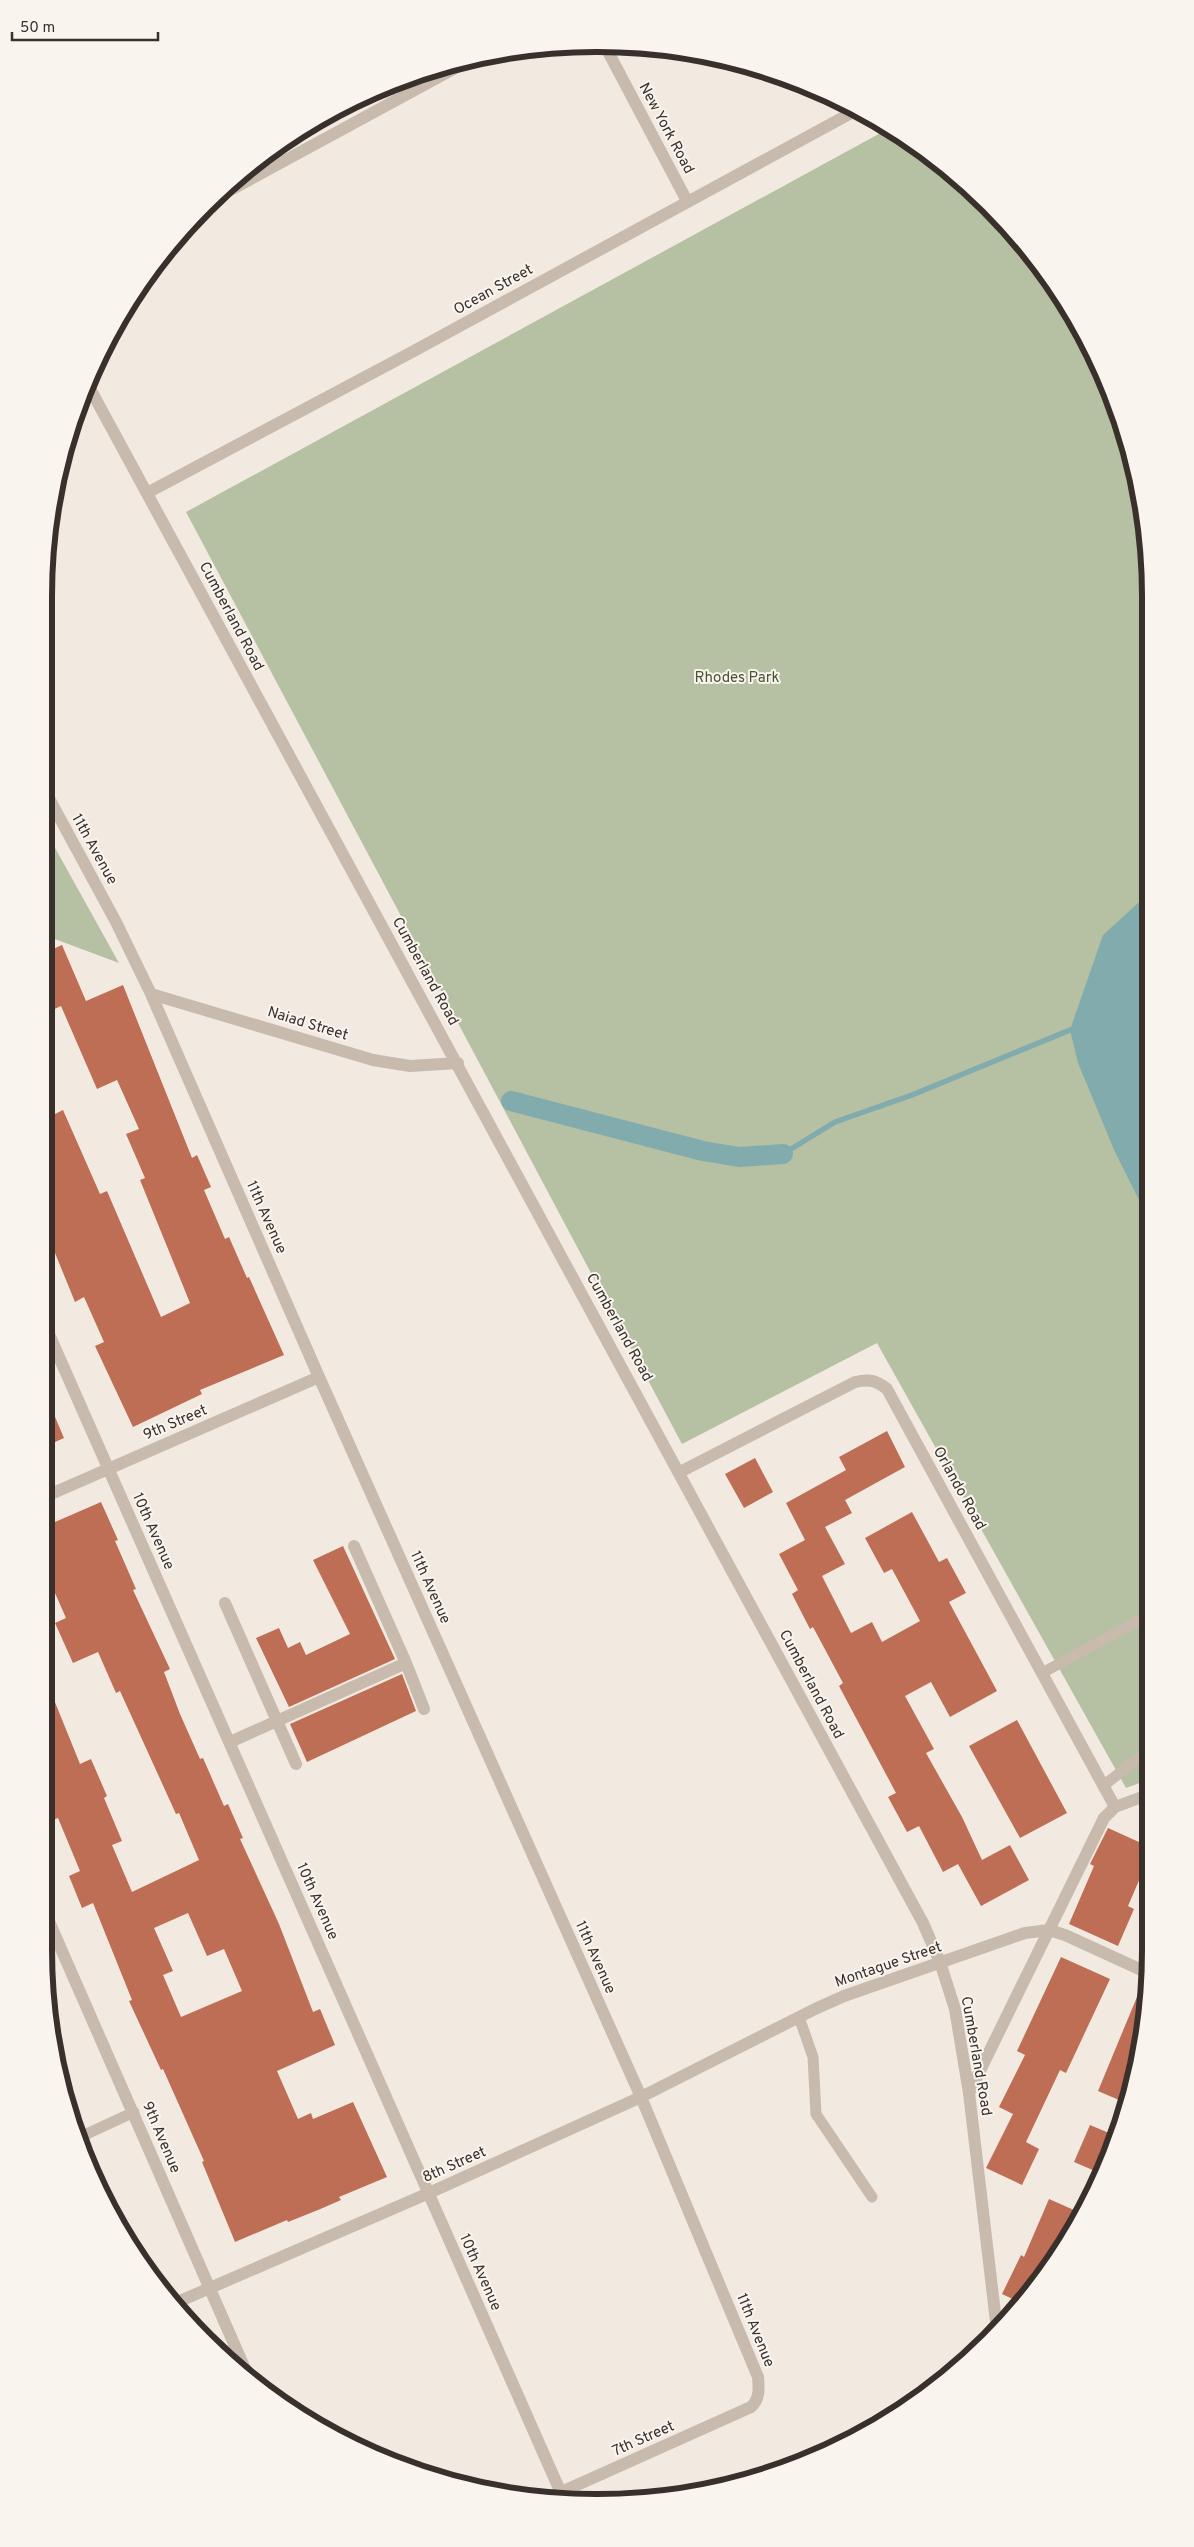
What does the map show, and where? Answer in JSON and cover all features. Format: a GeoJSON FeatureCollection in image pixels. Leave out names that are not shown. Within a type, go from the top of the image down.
{"type":"FeatureCollection","features":[{"type":"Feature","properties":{"kind":"street","name":"New York Road"},"geometry":{"type":"LineString","coordinates":[[609,53],[687,201]]}},
{"type":"Feature","properties":{"kind":"street"},"geometry":{"type":"LineString","coordinates":[[245,182],[442,75]]}},
{"type":"Feature","properties":{"kind":"street","name":"Ocean Street"},"geometry":{"type":"LineString","coordinates":[[148,493],[848,114]]}},
{"type":"Feature","properties":{"kind":"street","name":"Cumberland Road"},"geometry":{"type":"LineString","coordinates":[[92,393],[680,1472],[923,1923],[940,1962],[955,2009],[969,2093],[996,2320]]}},
{"type":"Feature","properties":{"kind":"street","name":"11th Avenue"},"geometry":{"type":"LineString","coordinates":[[52,804],[116,922],[151,994],[319,1377],[640,2097],[758,2377],[758,2395],[756,2403],[751,2407]]}},
{"type":"Feature","properties":{"kind":"street","name":"Naiad Street"},"geometry":{"type":"LineString","coordinates":[[151,994],[373,1060],[410,1066],[458,1063]]}},
{"type":"Feature","properties":{"kind":"street","name":"10th Avenue"},"geometry":{"type":"LineString","coordinates":[[52,1341],[561,2493]]}},
{"type":"Feature","properties":{"kind":"street","name":"9th Street"},"geometry":{"type":"LineString","coordinates":[[52,1494],[108,1468],[319,1377]]}},
{"type":"Feature","properties":{"kind":"street","name":"Orlando Road"},"geometry":{"type":"LineString","coordinates":[[680,1472],[855,1382],[874,1380],[887,1389],[1115,1807]]}},
{"type":"Feature","properties":{"kind":"street"},"geometry":{"type":"LineString","coordinates":[[354,1546],[406,1663],[424,1709]]}},
{"type":"Feature","properties":{"kind":"street"},"geometry":{"type":"LineString","coordinates":[[225,1604],[296,1764]]}},
{"type":"Feature","properties":{"kind":"street"},"geometry":{"type":"LineString","coordinates":[[230,1742],[406,1663]]}},
{"type":"Feature","properties":{"kind":"street"},"geometry":{"type":"LineString","coordinates":[[969,2093],[1099,1827],[1115,1807],[1142,1797]]}},
{"type":"Feature","properties":{"kind":"street","name":"9th Avenue"},"geometry":{"type":"LineString","coordinates":[[52,1928],[242,2362]]}},
{"type":"Feature","properties":{"kind":"street"},"geometry":{"type":"LineString","coordinates":[[1049,1930],[1141,1970]]}},
{"type":"Feature","properties":{"kind":"street","name":"Montague Street"},"geometry":{"type":"LineString","coordinates":[[744,2045],[844,1996],[1025,1933],[1049,1930]]}},
{"type":"Feature","properties":{"kind":"street","name":"8th Street"},"geometry":{"type":"LineString","coordinates":[[181,2300],[429,2194],[640,2097],[744,2045]]}},
{"type":"Feature","properties":{"kind":"street","name":"7th Street"},"geometry":{"type":"LineString","coordinates":[[561,2493],[751,2407]]}},
{"type":"Feature","properties":{"kind":"lane"},"geometry":{"type":"LineString","coordinates":[[1042,1673],[1142,1620]]}},
{"type":"Feature","properties":{"kind":"lane"},"geometry":{"type":"LineString","coordinates":[[1103,1786],[1142,1755]]}},
{"type":"Feature","properties":{"kind":"lane"},"geometry":{"type":"LineString","coordinates":[[799,2017],[813,2057],[816,2114],[872,2198]]}},
{"type":"Feature","properties":{"kind":"lane"},"geometry":{"type":"LineString","coordinates":[[85,2135],[134,2112]]}},
{"type":"Feature","properties":{"kind":"green space","name":"Rhodes Park"},"geometry":{"type":"Polygon","coordinates":[[[881,133],[900,144],[956,188],[982,212],[1029,266],[1050,294],[1069,325],[1100,389],[1113,422],[1131,491],[1140,561],[1142,597],[1142,1782],[1126,1788],[877,1343],[682,1444],[186,512],[881,133]]]}},
{"type":"Feature","properties":{"kind":"green space"},"geometry":{"type":"Polygon","coordinates":[[[52,842],[119,963],[52,938],[52,842]]]}},
{"type":"Feature","properties":{"kind":"water"},"geometry":{"type":"Polygon","coordinates":[[[1142,900],[1142,1206],[1115,1152],[1078,1063],[1070,1030],[1103,935],[1142,900]]]}},
{"type":"Feature","properties":{"kind":"building"},"geometry":{"type":"Polygon","coordinates":[[[62,945],[86,1001],[123,985],[192,1158],[197,1155],[211,1187],[204,1190],[225,1239],[229,1237],[284,1355],[200,1390],[202,1394],[133,1427],[95,1346],[104,1342],[84,1297],[75,1302],[52,1246],[52,1107],[55,1114],[63,1110],[100,1194],[107,1191],[161,1317],[190,1303],[140,1180],[145,1178],[126,1134],[139,1129],[117,1080],[97,1089],[61,1006],[52,1010],[52,949],[62,945]]]}},
{"type":"Feature","properties":{"kind":"building"},"geometry":{"type":"Polygon","coordinates":[[[52,1410],[64,1438],[52,1443],[52,1410]]]}},
{"type":"Feature","properties":{"kind":"building"},"geometry":{"type":"Polygon","coordinates":[[[887,1431],[905,1467],[845,1500],[852,1513],[825,1527],[845,1564],[822,1576],[851,1633],[872,1622],[882,1642],[920,1621],[892,1569],[884,1573],[865,1538],[912,1512],[939,1562],[947,1558],[966,1593],[949,1602],[997,1691],[950,1717],[931,1682],[905,1696],[934,1749],[926,1753],[962,1817],[982,1860],[1010,1845],[1029,1880],[981,1906],[958,1864],[943,1872],[919,1826],[907,1832],[888,1797],[896,1793],[839,1686],[843,1683],[813,1627],[810,1629],[792,1594],[798,1590],[779,1554],[805,1540],[786,1503],[846,1470],[839,1457],[887,1431]]]}},
{"type":"Feature","properties":{"kind":"building"},"geometry":{"type":"Polygon","coordinates":[[[755,1458],[773,1492],[744,1508],[725,1474],[755,1458]]]}},
{"type":"Feature","properties":{"kind":"building"},"geometry":{"type":"Polygon","coordinates":[[[101,1502],[118,1540],[115,1541],[136,1589],[133,1590],[170,1669],[164,1672],[180,1714],[200,1759],[203,1758],[224,1806],[228,1804],[243,1838],[240,1839],[279,1924],[313,2012],[320,2009],[335,2045],[277,2071],[298,2119],[311,2113],[313,2119],[353,2102],[387,2177],[339,2197],[341,2200],[318,2210],[288,2222],[287,2220],[235,2242],[202,2162],[204,2161],[163,2069],[161,2070],[129,2001],[132,2000],[93,1903],[82,1908],[69,1876],[80,1871],[58,1818],[53,1820],[52,1818],[52,1695],[80,1764],[91,1759],[107,1796],[104,1798],[122,1841],[112,1845],[132,1892],[199,1860],[179,1813],[176,1814],[120,1691],[116,1693],[98,1652],[73,1663],[55,1623],[66,1618],[52,1586],[52,1523],[101,1502]],[[188,1913],[154,1928],[173,1971],[163,1975],[181,2017],[242,1991],[224,1949],[207,1956],[188,1913]]]}},
{"type":"Feature","properties":{"kind":"building"},"geometry":{"type":"Polygon","coordinates":[[[343,1546],[395,1659],[289,1707],[256,1638],[279,1628],[288,1648],[300,1642],[306,1655],[350,1634],[313,1560],[343,1546]]]}},
{"type":"Feature","properties":{"kind":"building"},"geometry":{"type":"Polygon","coordinates":[[[402,1674],[416,1711],[307,1762],[290,1724],[402,1674]]]}},
{"type":"Feature","properties":{"kind":"building"},"geometry":{"type":"Polygon","coordinates":[[[1017,1720],[1067,1813],[1020,1838],[969,1746],[1017,1720]]]}},
{"type":"Feature","properties":{"kind":"building"},"geometry":{"type":"Polygon","coordinates":[[[1108,1828],[1142,1843],[1142,1874],[1128,1906],[1134,1909],[1118,1946],[1069,1924],[1094,1866],[1090,1864],[1108,1828]]]}},
{"type":"Feature","properties":{"kind":"building"},"geometry":{"type":"Polygon","coordinates":[[[1061,1957],[1110,1979],[1066,2073],[1060,2070],[1026,2142],[1039,2149],[1022,2185],[986,2168],[1013,2114],[999,2107],[1025,2055],[1017,2051],[1061,1957]]]}},
{"type":"Feature","properties":{"kind":"building"},"geometry":{"type":"Polygon","coordinates":[[[1140,1991],[1131,2056],[1120,2101],[1098,2091],[1140,1991]]]}},
{"type":"Feature","properties":{"kind":"building"},"geometry":{"type":"Polygon","coordinates":[[[1090,2125],[1110,2133],[1094,2171],[1074,2162],[1090,2125]]]}},
{"type":"Feature","properties":{"kind":"building"},"geometry":{"type":"Polygon","coordinates":[[[1049,2199],[1075,2210],[1050,2253],[1014,2300],[1002,2294],[1021,2255],[1024,2257],[1049,2199]]]}},
{"type":"Feature","properties":{"kind":"waterway"},"geometry":{"type":"LineString","coordinates":[[783,1154],[835,1122],[912,1095],[1070,1030]]}},
{"type":"Feature","properties":{"kind":"waterway"},"geometry":{"type":"LineString","coordinates":[[511,1101],[703,1151],[739,1157],[783,1154]]}}]}
